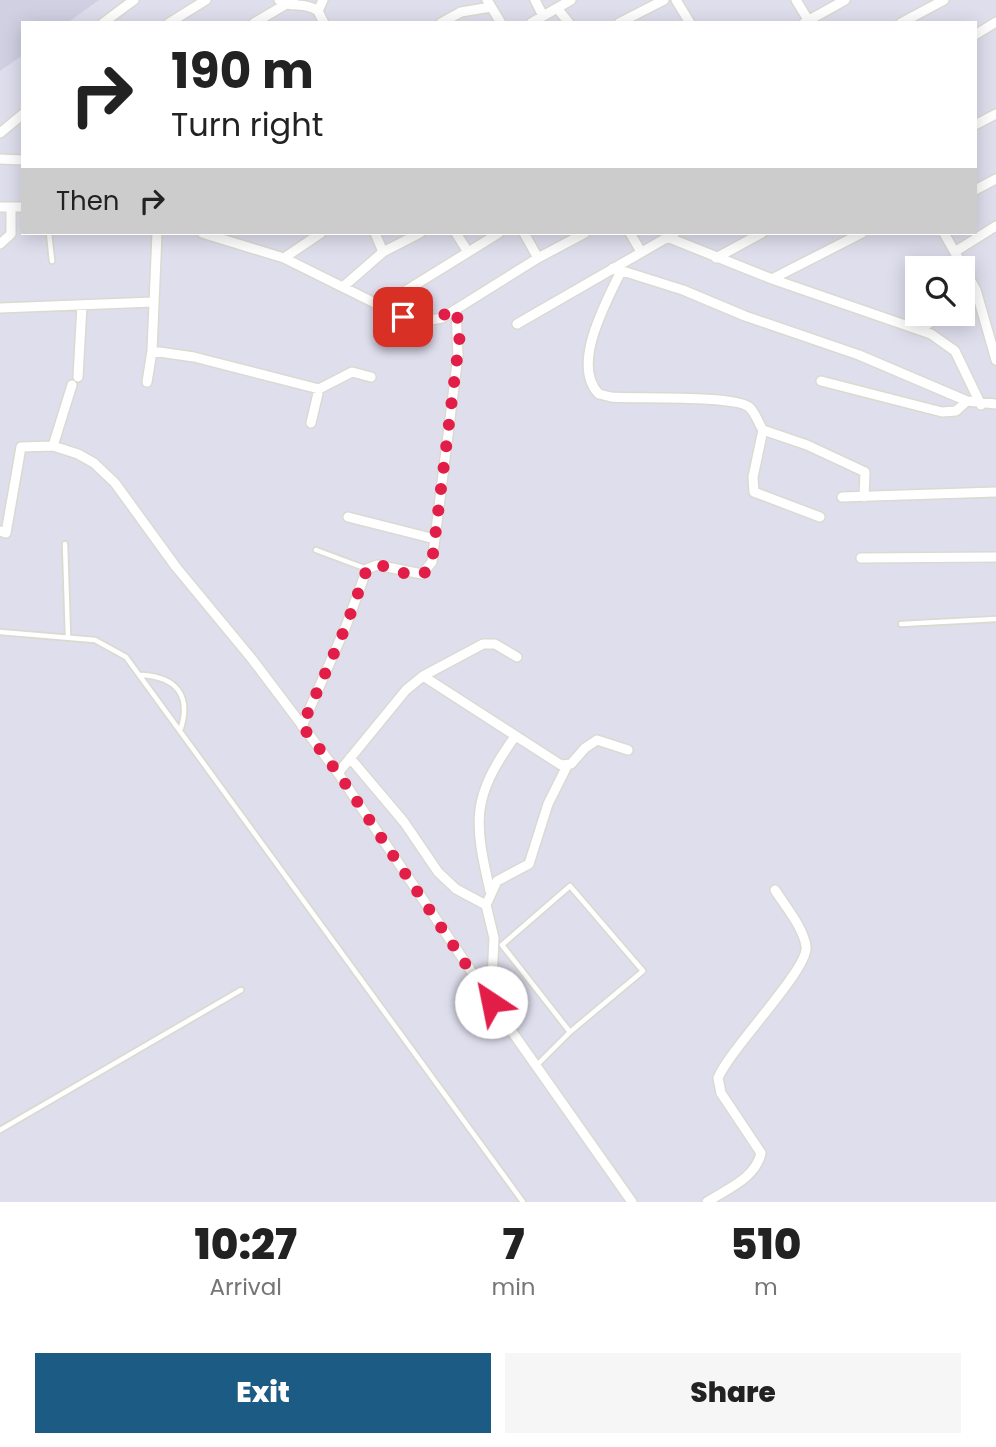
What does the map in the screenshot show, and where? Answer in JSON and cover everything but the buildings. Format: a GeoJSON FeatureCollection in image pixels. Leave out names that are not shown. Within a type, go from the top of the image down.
{"type":"FeatureCollection","features":[{"type":"Feature","properties":{"kind":"street"},"geometry":{"type":"LineString","coordinates":[[106,21],[134,0]]}},
{"type":"Feature","properties":{"kind":"street"},"geometry":{"type":"LineString","coordinates":[[172,21],[206,0]]}},
{"type":"Feature","properties":{"kind":"street"},"geometry":{"type":"LineString","coordinates":[[318,11],[323,0]]}},
{"type":"Feature","properties":{"kind":"street"},"geometry":{"type":"LineString","coordinates":[[535,0],[544,16]]}},
{"type":"Feature","properties":{"kind":"street"},"geometry":{"type":"LineString","coordinates":[[535,21],[571,0]]}},
{"type":"Feature","properties":{"kind":"street"},"geometry":{"type":"LineString","coordinates":[[623,21],[663,0]]}},
{"type":"Feature","properties":{"kind":"street"},"geometry":{"type":"LineString","coordinates":[[676,0],[689,21]]}},
{"type":"Feature","properties":{"kind":"street"},"geometry":{"type":"LineString","coordinates":[[796,0],[807,21]]}},
{"type":"Feature","properties":{"kind":"street"},"geometry":{"type":"LineString","coordinates":[[810,21],[845,0]]}},
{"type":"Feature","properties":{"kind":"street"},"geometry":{"type":"LineString","coordinates":[[905,21],[944,0]]}},
{"type":"Feature","properties":{"kind":"street"},"geometry":{"type":"LineString","coordinates":[[257,21],[285,2],[303,4],[318,11],[323,21]]}},
{"type":"Feature","properties":{"kind":"street"},"geometry":{"type":"LineString","coordinates":[[445,21],[461,12],[489,3],[500,21]]}},
{"type":"Feature","properties":{"kind":"street"},"geometry":{"type":"LineString","coordinates":[[557,8],[567,21]]}},
{"type":"Feature","properties":{"kind":"street"},"geometry":{"type":"LineString","coordinates":[[977,34],[996,22]]}},
{"type":"Feature","properties":{"kind":"street"},"geometry":{"type":"LineString","coordinates":[[977,124],[996,114]]}},
{"type":"Feature","properties":{"kind":"street"},"geometry":{"type":"LineString","coordinates":[[0,133],[21,116]]}},
{"type":"Feature","properties":{"kind":"street"},"geometry":{"type":"LineString","coordinates":[[0,159],[21,160]]}},
{"type":"Feature","properties":{"kind":"street"},"geometry":{"type":"LineString","coordinates":[[977,190],[996,180]]}},
{"type":"Feature","properties":{"kind":"street"},"geometry":{"type":"LineString","coordinates":[[0,207],[21,207]]}},
{"type":"Feature","properties":{"kind":"street"},"geometry":{"type":"LineString","coordinates":[[0,244],[11,234],[11,207]]}},
{"type":"Feature","properties":{"kind":"street"},"geometry":{"type":"LineString","coordinates":[[956,251],[996,226]]}},
{"type":"Feature","properties":{"kind":"street"},"geometry":{"type":"LineString","coordinates":[[146,382],[152,351],[157,235]]}},
{"type":"Feature","properties":{"kind":"street"},"geometry":{"type":"LineString","coordinates":[[209,235],[284,258],[381,306],[420,322],[442,318],[538,258],[581,235]]}},
{"type":"Feature","properties":{"kind":"street"},"geometry":{"type":"LineString","coordinates":[[284,258],[318,235]]}},
{"type":"Feature","properties":{"kind":"street"},"geometry":{"type":"LineString","coordinates":[[376,235],[383,252]]}},
{"type":"Feature","properties":{"kind":"street"},"geometry":{"type":"LineString","coordinates":[[344,286],[383,252],[416,235]]}},
{"type":"Feature","properties":{"kind":"street"},"geometry":{"type":"LineString","coordinates":[[457,235],[468,252]]}},
{"type":"Feature","properties":{"kind":"street"},"geometry":{"type":"LineString","coordinates":[[381,306],[496,235]]}},
{"type":"Feature","properties":{"kind":"street"},"geometry":{"type":"LineString","coordinates":[[525,235],[538,258]]}},
{"type":"Feature","properties":{"kind":"street"},"geometry":{"type":"LineString","coordinates":[[631,235],[639,250]]}},
{"type":"Feature","properties":{"kind":"street"},"geometry":{"type":"LineString","coordinates":[[517,324],[617,270],[639,250],[671,235],[716,258],[920,330],[955,351],[981,405]]}},
{"type":"Feature","properties":{"kind":"street"},"geometry":{"type":"LineString","coordinates":[[716,258],[758,235]]}},
{"type":"Feature","properties":{"kind":"street"},"geometry":{"type":"LineString","coordinates":[[772,279],[858,235]]}},
{"type":"Feature","properties":{"kind":"street"},"geometry":{"type":"LineString","coordinates":[[945,235],[976,290],[991,327],[996,360]]}},
{"type":"Feature","properties":{"kind":"street"},"geometry":{"type":"LineString","coordinates":[[617,270],[683,290],[795,334],[859,355],[967,401],[981,405],[996,404]]}},
{"type":"Feature","properties":{"kind":"street"},"geometry":{"type":"LineString","coordinates":[[617,270],[599,316],[588,359],[588,375],[593,388],[599,394],[611,397],[743,403],[751,409],[763,430],[859,467],[867,478],[864,497]]}},
{"type":"Feature","properties":{"kind":"street"},"geometry":{"type":"LineString","coordinates":[[0,308],[153,302]]}},
{"type":"Feature","properties":{"kind":"street"},"geometry":{"type":"LineString","coordinates":[[53,446],[75,381],[82,305]]}},
{"type":"Feature","properties":{"kind":"street"},"geometry":{"type":"LineString","coordinates":[[302,726],[346,626],[367,569],[377,565],[422,574],[432,562],[460,334],[456,309]]}},
{"type":"Feature","properties":{"kind":"street"},"geometry":{"type":"LineString","coordinates":[[920,330],[925,326]]}},
{"type":"Feature","properties":{"kind":"street"},"geometry":{"type":"LineString","coordinates":[[152,351],[194,356],[319,389],[352,372],[371,377]]}},
{"type":"Feature","properties":{"kind":"street"},"geometry":{"type":"LineString","coordinates":[[821,381],[935,411],[956,411],[967,401]]}},
{"type":"Feature","properties":{"kind":"street"},"geometry":{"type":"LineString","coordinates":[[311,423],[319,389]]}},
{"type":"Feature","properties":{"kind":"street"},"geometry":{"type":"LineString","coordinates":[[763,430],[753,477],[754,492],[820,517]]}},
{"type":"Feature","properties":{"kind":"street"},"geometry":{"type":"LineString","coordinates":[[0,531],[6,533],[21,447],[53,446],[94,463],[115,483],[176,567],[338,773],[491,1002],[632,1202]]}},
{"type":"Feature","properties":{"kind":"street"},"geometry":{"type":"LineString","coordinates":[[842,496],[996,492]]}},
{"type":"Feature","properties":{"kind":"street"},"geometry":{"type":"LineString","coordinates":[[348,517],[435,539]]}},
{"type":"Feature","properties":{"kind":"street"},"geometry":{"type":"LineString","coordinates":[[861,558],[996,557]]}},
{"type":"Feature","properties":{"kind":"street"},"geometry":{"type":"LineString","coordinates":[[338,773],[406,690],[423,676],[483,644],[495,644],[517,657]]}},
{"type":"Feature","properties":{"kind":"street"},"geometry":{"type":"LineString","coordinates":[[423,676],[514,737],[567,766]]}},
{"type":"Feature","properties":{"kind":"street"},"geometry":{"type":"LineString","coordinates":[[490,891],[477,835],[480,797],[492,768],[514,737]]}},
{"type":"Feature","properties":{"kind":"street"},"geometry":{"type":"LineString","coordinates":[[491,1002],[494,938],[486,905],[490,891],[497,881],[529,864],[548,804],[567,766],[590,743],[597,740],[628,750]]}},
{"type":"Feature","properties":{"kind":"street"},"geometry":{"type":"LineString","coordinates":[[350,758],[404,822],[438,872],[456,888],[486,905]]}},
{"type":"Feature","properties":{"kind":"street"},"geometry":{"type":"LineString","coordinates":[[707,1202],[750,1174],[758,1165],[761,1153],[721,1093],[718,1078],[758,1018],[799,971],[806,957],[806,944],[800,930],[775,890]]}},
{"type":"Feature","properties":{"kind":"lane"},"geometry":{"type":"LineString","coordinates":[[49,235],[52,261]]}},
{"type":"Feature","properties":{"kind":"lane"},"geometry":{"type":"LineString","coordinates":[[65,544],[68,637]]}},
{"type":"Feature","properties":{"kind":"lane"},"geometry":{"type":"LineString","coordinates":[[316,550],[367,569]]}},
{"type":"Feature","properties":{"kind":"lane"},"geometry":{"type":"LineString","coordinates":[[901,624],[996,619]]}},
{"type":"Feature","properties":{"kind":"lane"},"geometry":{"type":"LineString","coordinates":[[0,632],[68,637],[108,644],[127,657],[523,1202]]}},
{"type":"Feature","properties":{"kind":"lane"},"geometry":{"type":"LineString","coordinates":[[141,675],[159,676],[171,682],[179,691],[187,711],[181,728]]}},
{"type":"Feature","properties":{"kind":"lane"},"geometry":{"type":"LineString","coordinates":[[536,1066],[570,1032],[643,971],[570,886],[502,945],[570,1032]]}},
{"type":"Feature","properties":{"kind":"lane"},"geometry":{"type":"LineString","coordinates":[[0,1130],[241,990]]}},
{"type":"Feature","properties":{"kind":"shaded area"},"geometry":{"type":"Polygon","coordinates":[[[0,0],[99,0],[70,21],[21,21],[21,56],[0,71],[0,0]]]}},
{"type":"Feature","properties":{"kind":"route"},"geometry":{"type":"LineString","coordinates":[[403,317],[420,322],[431,321],[456,309],[460,334],[432,562],[422,574],[414,575],[377,565],[371,566],[363,574],[346,626],[302,726],[338,773],[491,1002]]}}]}
